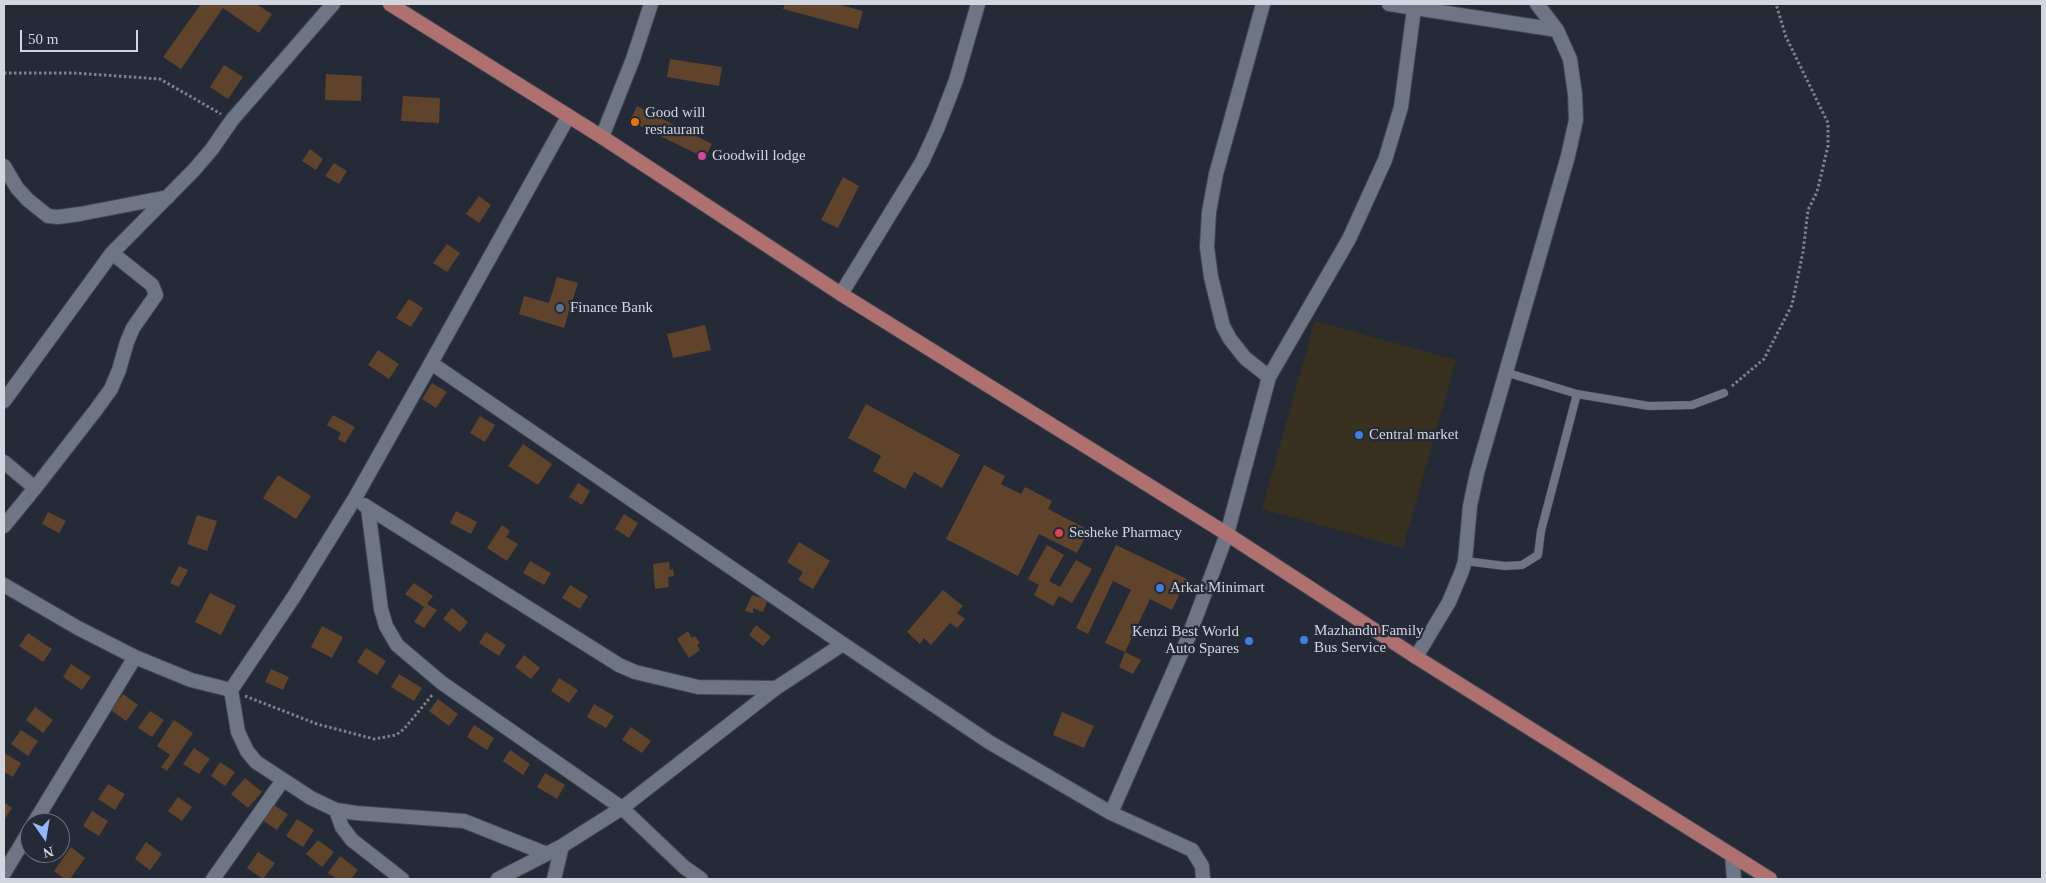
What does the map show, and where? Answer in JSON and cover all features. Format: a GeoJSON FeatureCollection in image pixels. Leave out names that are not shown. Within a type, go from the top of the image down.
{"type":"FeatureCollection","features":[{"type":"Feature","properties":{"kind":"main road"},"geometry":{"type":"LineString","coordinates":[[390,4],[602,137],[841,294],[1227,534],[1416,657],[1770,879]]}},
{"type":"Feature","properties":{"kind":"street"},"geometry":{"type":"LineString","coordinates":[[4,401],[112,253],[168,198],[212,149],[232,120],[333,4]]}},
{"type":"Feature","properties":{"kind":"street"},"geometry":{"type":"LineString","coordinates":[[602,137],[633,59],[651,4]]}},
{"type":"Feature","properties":{"kind":"street"},"geometry":{"type":"LineString","coordinates":[[841,294],[922,162],[956,80],[977,4]]}},
{"type":"Feature","properties":{"kind":"street"},"geometry":{"type":"LineString","coordinates":[[1263,4],[1216,174],[1207,247],[1211,277],[1223,326],[1230,339],[1245,358],[1269,377]]}},
{"type":"Feature","properties":{"kind":"street"},"geometry":{"type":"LineString","coordinates":[[1389,4],[1556,30]]}},
{"type":"Feature","properties":{"kind":"street"},"geometry":{"type":"LineString","coordinates":[[1416,657],[1449,602],[1458,584],[1465,561],[1470,506],[1477,473],[1565,165],[1576,120],[1575,94],[1570,59],[1556,30],[1537,4]]}},
{"type":"Feature","properties":{"kind":"street"},"geometry":{"type":"LineString","coordinates":[[1111,813],[1188,638],[1227,534],[1269,377],[1349,239],[1385,160],[1401,107],[1414,9]]}},
{"type":"Feature","properties":{"kind":"street"},"geometry":{"type":"LineString","coordinates":[[547,854],[464,821],[336,810],[311,798],[256,762],[247,751],[238,732],[231,690],[293,598],[355,498],[568,117]]}},
{"type":"Feature","properties":{"kind":"street"},"geometry":{"type":"LineString","coordinates":[[4,166],[17,188],[34,206],[48,216],[58,217],[80,214],[168,198]]}},
{"type":"Feature","properties":{"kind":"street"},"geometry":{"type":"LineString","coordinates":[[4,526],[111,388],[119,370],[127,342],[134,328],[155,298],[155,290],[152,285],[112,253]]}},
{"type":"Feature","properties":{"kind":"street"},"geometry":{"type":"LineString","coordinates":[[431,363],[989,742],[1111,813],[1192,850],[1202,866],[1203,879]]}},
{"type":"Feature","properties":{"kind":"street"},"geometry":{"type":"LineString","coordinates":[[4,462],[35,488]]}},
{"type":"Feature","properties":{"kind":"street"},"geometry":{"type":"LineString","coordinates":[[355,498],[368,508],[619,665],[635,672],[698,687],[776,688]]}},
{"type":"Feature","properties":{"kind":"street"},"geometry":{"type":"LineString","coordinates":[[368,508],[377,584],[386,626],[397,645],[442,684],[622,808],[684,867],[701,879]]}},
{"type":"Feature","properties":{"kind":"street"},"geometry":{"type":"LineString","coordinates":[[4,585],[78,628],[136,657],[191,680],[231,690]]}},
{"type":"Feature","properties":{"kind":"street"},"geometry":{"type":"LineString","coordinates":[[498,879],[562,846],[622,808],[776,688],[844,644]]}},
{"type":"Feature","properties":{"kind":"street"},"geometry":{"type":"LineString","coordinates":[[40,813],[136,657]]}},
{"type":"Feature","properties":{"kind":"street"},"geometry":{"type":"LineString","coordinates":[[213,879],[283,780]]}},
{"type":"Feature","properties":{"kind":"street"},"geometry":{"type":"LineString","coordinates":[[336,810],[342,827],[352,840],[402,879]]}},
{"type":"Feature","properties":{"kind":"street"},"geometry":{"type":"LineString","coordinates":[[554,879],[562,846]]}},
{"type":"Feature","properties":{"kind":"street"},"geometry":{"type":"LineString","coordinates":[[4,873],[20,847]]}},
{"type":"Feature","properties":{"kind":"street"},"geometry":{"type":"LineString","coordinates":[[1732,855],[1734,879]]}},
{"type":"Feature","properties":{"kind":"lane"},"geometry":{"type":"LineString","coordinates":[[1505,372],[1577,394],[1649,406],[1692,405],[1724,393]]}},
{"type":"Feature","properties":{"kind":"lane"},"geometry":{"type":"LineString","coordinates":[[1465,561],[1505,566],[1522,565],[1538,555],[1542,531],[1577,394]]}},
{"type":"Feature","properties":{"kind":"path"},"geometry":{"type":"LineString","coordinates":[[1724,393],[1764,359],[1792,305],[1803,252],[1808,210],[1817,192],[1828,146],[1828,123],[1786,37],[1776,4]]}},
{"type":"Feature","properties":{"kind":"path"},"geometry":{"type":"LineString","coordinates":[[4,73],[74,73],[160,79],[232,120]]}},
{"type":"Feature","properties":{"kind":"path"},"geometry":{"type":"LineString","coordinates":[[231,690],[318,724],[374,739],[396,735],[404,729],[442,684]]}},
{"type":"Feature","properties":{"kind":"shaded area","name":"Central market"},"geometry":{"type":"Polygon","coordinates":[[[1315,321],[1456,360],[1403,548],[1262,509],[1315,321]]]}},
{"type":"Feature","properties":{"kind":"building"},"geometry":{"type":"Polygon","coordinates":[[[201,4],[256,4],[272,14],[259,33],[223,8],[181,69],[163,57],[201,4]]]}},
{"type":"Feature","properties":{"kind":"building"},"geometry":{"type":"Polygon","coordinates":[[[785,4],[837,4],[863,11],[858,29],[783,9],[785,4]]]}},
{"type":"Feature","properties":{"kind":"building"},"geometry":{"type":"Polygon","coordinates":[[[670,59],[722,67],[719,86],[667,77],[670,59]]]}},
{"type":"Feature","properties":{"kind":"building"},"geometry":{"type":"Polygon","coordinates":[[[224,65],[243,77],[228,99],[210,87],[224,65]]]}},
{"type":"Feature","properties":{"kind":"building"},"geometry":{"type":"Polygon","coordinates":[[[326,74],[362,76],[361,101],[325,100],[326,74]]]}},
{"type":"Feature","properties":{"kind":"building"},"geometry":{"type":"Polygon","coordinates":[[[403,96],[440,98],[439,123],[401,121],[403,96]]]}},
{"type":"Feature","properties":{"kind":"building"},"geometry":{"type":"Polygon","coordinates":[[[637,106],[712,144],[705,158],[630,121],[637,106]]]}},
{"type":"Feature","properties":{"kind":"building"},"geometry":{"type":"Polygon","coordinates":[[[310,149],[323,159],[316,170],[302,161],[310,149]]]}},
{"type":"Feature","properties":{"kind":"building"},"geometry":{"type":"Polygon","coordinates":[[[334,163],[347,171],[339,184],[325,176],[334,163]]]}},
{"type":"Feature","properties":{"kind":"building"},"geometry":{"type":"Polygon","coordinates":[[[843,177],[859,186],[838,228],[821,220],[843,177]]]}},
{"type":"Feature","properties":{"kind":"building"},"geometry":{"type":"Polygon","coordinates":[[[479,196],[491,205],[479,223],[466,214],[479,196]]]}},
{"type":"Feature","properties":{"kind":"building"},"geometry":{"type":"Polygon","coordinates":[[[447,244],[460,253],[447,272],[433,263],[447,244]]]}},
{"type":"Feature","properties":{"kind":"building"},"geometry":{"type":"Polygon","coordinates":[[[557,277],[578,283],[564,328],[519,314],[524,296],[549,303],[557,277]]]}},
{"type":"Feature","properties":{"kind":"building"},"geometry":{"type":"Polygon","coordinates":[[[409,299],[423,308],[411,327],[396,318],[409,299]]]}},
{"type":"Feature","properties":{"kind":"building"},"geometry":{"type":"Polygon","coordinates":[[[705,325],[711,350],[673,358],[667,334],[705,325]]]}},
{"type":"Feature","properties":{"kind":"building"},"geometry":{"type":"Polygon","coordinates":[[[378,350],[399,364],[389,379],[368,365],[378,350]]]}},
{"type":"Feature","properties":{"kind":"building"},"geometry":{"type":"Polygon","coordinates":[[[432,383],[447,392],[436,408],[422,399],[432,383]]]}},
{"type":"Feature","properties":{"kind":"building"},"geometry":{"type":"Polygon","coordinates":[[[866,404],[960,455],[942,488],[914,472],[905,489],[873,471],[881,456],[848,438],[866,404]]]}},
{"type":"Feature","properties":{"kind":"building"},"geometry":{"type":"Polygon","coordinates":[[[333,415],[355,427],[345,443],[338,439],[341,433],[327,425],[333,415]]]}},
{"type":"Feature","properties":{"kind":"building"},"geometry":{"type":"Polygon","coordinates":[[[480,416],[495,425],[485,442],[470,433],[480,416]]]}},
{"type":"Feature","properties":{"kind":"building"},"geometry":{"type":"Polygon","coordinates":[[[523,444],[552,464],[538,485],[508,466],[523,444]]]}},
{"type":"Feature","properties":{"kind":"building"},"geometry":{"type":"Polygon","coordinates":[[[984,465],[1005,476],[1001,484],[1021,494],[1025,487],[1052,501],[1048,509],[1089,530],[1077,553],[1039,534],[1018,576],[946,539],[984,465]]]}},
{"type":"Feature","properties":{"kind":"building"},"geometry":{"type":"Polygon","coordinates":[[[278,475],[311,496],[296,519],[263,498],[278,475]]]}},
{"type":"Feature","properties":{"kind":"building"},"geometry":{"type":"Polygon","coordinates":[[[578,483],[590,491],[582,505],[569,497],[578,483]]]}},
{"type":"Feature","properties":{"kind":"building"},"geometry":{"type":"Polygon","coordinates":[[[456,511],[477,522],[471,534],[450,523],[456,511]]]}},
{"type":"Feature","properties":{"kind":"building"},"geometry":{"type":"Polygon","coordinates":[[[48,512],[66,521],[59,533],[42,524],[48,512]]]}},
{"type":"Feature","properties":{"kind":"building"},"geometry":{"type":"Polygon","coordinates":[[[624,514],[638,523],[629,538],[615,529],[624,514]]]}},
{"type":"Feature","properties":{"kind":"building"},"geometry":{"type":"Polygon","coordinates":[[[197,515],[217,521],[207,551],[187,544],[197,515]]]}},
{"type":"Feature","properties":{"kind":"building"},"geometry":{"type":"Polygon","coordinates":[[[502,525],[510,531],[506,537],[518,544],[507,561],[487,548],[502,525]]]}},
{"type":"Feature","properties":{"kind":"building"},"geometry":{"type":"Polygon","coordinates":[[[799,542],[830,561],[813,589],[798,580],[803,572],[787,562],[799,542]]]}},
{"type":"Feature","properties":{"kind":"building"},"geometry":{"type":"Polygon","coordinates":[[[1047,545],[1064,555],[1049,581],[1060,587],[1076,560],[1092,569],[1072,603],[1059,596],[1053,606],[1034,595],[1039,585],[1028,579],[1047,545]]]}},
{"type":"Feature","properties":{"kind":"building"},"geometry":{"type":"Polygon","coordinates":[[[1116,545],[1187,579],[1172,610],[1150,599],[1125,652],[1105,643],[1131,590],[1113,581],[1088,634],[1076,628],[1116,545]]]}},
{"type":"Feature","properties":{"kind":"building"},"geometry":{"type":"Polygon","coordinates":[[[530,561],[551,573],[544,585],[523,573],[530,561]]]}},
{"type":"Feature","properties":{"kind":"building"},"geometry":{"type":"Polygon","coordinates":[[[669,562],[670,570],[673,569],[674,576],[668,577],[669,587],[655,589],[653,564],[669,562]]]}},
{"type":"Feature","properties":{"kind":"building"},"geometry":{"type":"Polygon","coordinates":[[[179,566],[188,570],[179,587],[170,583],[179,566]]]}},
{"type":"Feature","properties":{"kind":"building"},"geometry":{"type":"Polygon","coordinates":[[[414,583],[433,596],[427,604],[437,610],[424,628],[414,622],[424,607],[405,594],[414,583]]]}},
{"type":"Feature","properties":{"kind":"building"},"geometry":{"type":"Polygon","coordinates":[[[570,585],[588,596],[580,609],[562,598],[570,585]]]}},
{"type":"Feature","properties":{"kind":"building"},"geometry":{"type":"Polygon","coordinates":[[[943,590],[963,606],[957,613],[965,619],[957,628],[950,623],[931,645],[924,638],[920,644],[907,632],[943,590]]]}},
{"type":"Feature","properties":{"kind":"building"},"geometry":{"type":"Polygon","coordinates":[[[210,593],[236,606],[221,635],[195,622],[210,593]]]}},
{"type":"Feature","properties":{"kind":"building"},"geometry":{"type":"Polygon","coordinates":[[[752,595],[768,600],[763,612],[753,608],[753,613],[745,611],[752,595]]]}},
{"type":"Feature","properties":{"kind":"building"},"geometry":{"type":"Polygon","coordinates":[[[452,608],[468,622],[460,632],[443,619],[452,608]]]}},
{"type":"Feature","properties":{"kind":"building"},"geometry":{"type":"Polygon","coordinates":[[[756,625],[771,637],[763,646],[749,635],[756,625]]]}},
{"type":"Feature","properties":{"kind":"building"},"geometry":{"type":"Polygon","coordinates":[[[322,626],[343,637],[332,658],[311,647],[322,626]]]}},
{"type":"Feature","properties":{"kind":"building"},"geometry":{"type":"Polygon","coordinates":[[[688,631],[692,638],[695,636],[700,643],[697,645],[700,650],[689,658],[677,639],[688,631]]]}},
{"type":"Feature","properties":{"kind":"building"},"geometry":{"type":"Polygon","coordinates":[[[486,632],[506,645],[499,656],[479,643],[486,632]]]}},
{"type":"Feature","properties":{"kind":"building"},"geometry":{"type":"Polygon","coordinates":[[[28,633],[52,649],[43,662],[19,646],[28,633]]]}},
{"type":"Feature","properties":{"kind":"building"},"geometry":{"type":"Polygon","coordinates":[[[366,648],[386,661],[377,675],[357,662],[366,648]]]}},
{"type":"Feature","properties":{"kind":"building"},"geometry":{"type":"Polygon","coordinates":[[[1125,652],[1141,660],[1133,674],[1119,667],[1125,652]]]}},
{"type":"Feature","properties":{"kind":"building"},"geometry":{"type":"Polygon","coordinates":[[[524,655],[540,668],[531,679],[515,667],[524,655]]]}},
{"type":"Feature","properties":{"kind":"building"},"geometry":{"type":"Polygon","coordinates":[[[71,664],[91,677],[82,690],[63,677],[71,664]]]}},
{"type":"Feature","properties":{"kind":"building"},"geometry":{"type":"Polygon","coordinates":[[[271,669],[289,677],[283,690],[265,682],[271,669]]]}},
{"type":"Feature","properties":{"kind":"building"},"geometry":{"type":"Polygon","coordinates":[[[399,674],[422,688],[414,701],[391,687],[399,674]]]}},
{"type":"Feature","properties":{"kind":"building"},"geometry":{"type":"Polygon","coordinates":[[[559,678],[578,690],[569,703],[551,691],[559,678]]]}},
{"type":"Feature","properties":{"kind":"building"},"geometry":{"type":"Polygon","coordinates":[[[123,694],[138,705],[126,721],[111,710],[123,694]]]}},
{"type":"Feature","properties":{"kind":"building"},"geometry":{"type":"Polygon","coordinates":[[[438,699],[458,714],[449,726],[429,711],[438,699]]]}},
{"type":"Feature","properties":{"kind":"building"},"geometry":{"type":"Polygon","coordinates":[[[594,704],[614,716],[606,728],[587,717],[594,704]]]}},
{"type":"Feature","properties":{"kind":"building"},"geometry":{"type":"Polygon","coordinates":[[[35,707],[53,720],[43,733],[26,720],[35,707]]]}},
{"type":"Feature","properties":{"kind":"building"},"geometry":{"type":"Polygon","coordinates":[[[150,711],[164,720],[152,737],[138,728],[150,711]]]}},
{"type":"Feature","properties":{"kind":"building"},"geometry":{"type":"Polygon","coordinates":[[[1062,712],[1094,726],[1084,748],[1053,735],[1062,712]]]}},
{"type":"Feature","properties":{"kind":"building"},"geometry":{"type":"Polygon","coordinates":[[[174,720],[193,733],[167,771],[161,767],[170,755],[157,746],[174,720]]]}},
{"type":"Feature","properties":{"kind":"building"},"geometry":{"type":"Polygon","coordinates":[[[474,725],[494,738],[487,750],[467,737],[474,725]]]}},
{"type":"Feature","properties":{"kind":"building"},"geometry":{"type":"Polygon","coordinates":[[[631,727],[651,741],[642,753],[622,740],[631,727]]]}},
{"type":"Feature","properties":{"kind":"building"},"geometry":{"type":"Polygon","coordinates":[[[21,730],[38,741],[28,756],[11,744],[21,730]]]}},
{"type":"Feature","properties":{"kind":"building"},"geometry":{"type":"Polygon","coordinates":[[[194,748],[210,759],[199,774],[183,764],[194,748]]]}},
{"type":"Feature","properties":{"kind":"building"},"geometry":{"type":"Polygon","coordinates":[[[510,750],[530,764],[523,775],[503,761],[510,750]]]}},
{"type":"Feature","properties":{"kind":"building"},"geometry":{"type":"Polygon","coordinates":[[[4,753],[21,763],[13,777],[4,772],[4,753]]]}},
{"type":"Feature","properties":{"kind":"building"},"geometry":{"type":"Polygon","coordinates":[[[220,762],[235,772],[225,786],[211,776],[220,762]]]}},
{"type":"Feature","properties":{"kind":"building"},"geometry":{"type":"Polygon","coordinates":[[[545,773],[565,785],[557,799],[537,787],[545,773]]]}},
{"type":"Feature","properties":{"kind":"building"},"geometry":{"type":"Polygon","coordinates":[[[245,778],[262,792],[248,808],[231,794],[245,778]]]}},
{"type":"Feature","properties":{"kind":"building"},"geometry":{"type":"Polygon","coordinates":[[[108,784],[125,794],[115,810],[98,799],[108,784]]]}},
{"type":"Feature","properties":{"kind":"building"},"geometry":{"type":"Polygon","coordinates":[[[178,797],[192,807],[182,821],[168,811],[178,797]]]}},
{"type":"Feature","properties":{"kind":"building"},"geometry":{"type":"Polygon","coordinates":[[[4,802],[12,808],[4,820],[4,802]]]}},
{"type":"Feature","properties":{"kind":"building"},"geometry":{"type":"Polygon","coordinates":[[[272,804],[288,814],[277,830],[262,820],[272,804]]]}},
{"type":"Feature","properties":{"kind":"building"},"geometry":{"type":"Polygon","coordinates":[[[92,811],[108,821],[99,836],[83,826],[92,811]]]}},
{"type":"Feature","properties":{"kind":"building"},"geometry":{"type":"Polygon","coordinates":[[[297,819],[314,830],[303,847],[286,836],[297,819]]]}},
{"type":"Feature","properties":{"kind":"building"},"geometry":{"type":"Polygon","coordinates":[[[318,840],[334,852],[322,867],[306,854],[318,840]]]}},
{"type":"Feature","properties":{"kind":"building"},"geometry":{"type":"Polygon","coordinates":[[[146,842],[162,854],[150,870],[135,859],[146,842]]]}},
{"type":"Feature","properties":{"kind":"building"},"geometry":{"type":"Polygon","coordinates":[[[71,847],[85,858],[70,879],[65,879],[54,871],[60,863],[70,863],[71,847]]]}},
{"type":"Feature","properties":{"kind":"building"},"geometry":{"type":"Polygon","coordinates":[[[258,852],[275,863],[263,879],[247,868],[258,852]]]}},
{"type":"Feature","properties":{"kind":"building"},"geometry":{"type":"Polygon","coordinates":[[[340,856],[358,870],[351,879],[337,879],[328,873],[340,856]]]}},
{"type":"Feature","properties":{"kind":"place","name":"Good will restaurant"},"geometry":{"type":"Point","coordinates":[635,122]}},
{"type":"Feature","properties":{"kind":"place","name":"Goodwill lodge"},"geometry":{"type":"Point","coordinates":[702,156]}},
{"type":"Feature","properties":{"kind":"place","name":"Finance Bank"},"geometry":{"type":"Point","coordinates":[560,308]}},
{"type":"Feature","properties":{"kind":"place","name":"Central market"},"geometry":{"type":"Point","coordinates":[1359,435]}},
{"type":"Feature","properties":{"kind":"place","name":"Sesheke Pharmacy"},"geometry":{"type":"Point","coordinates":[1059,533]}},
{"type":"Feature","properties":{"kind":"place","name":"Arkat Minimart"},"geometry":{"type":"Point","coordinates":[1160,588]}},
{"type":"Feature","properties":{"kind":"place","name":"Mazhandu Family Bus Service"},"geometry":{"type":"Point","coordinates":[1304,640]}},
{"type":"Feature","properties":{"kind":"place","name":"Kenzi Best World Auto Spares"},"geometry":{"type":"Point","coordinates":[1249,641]}}]}
